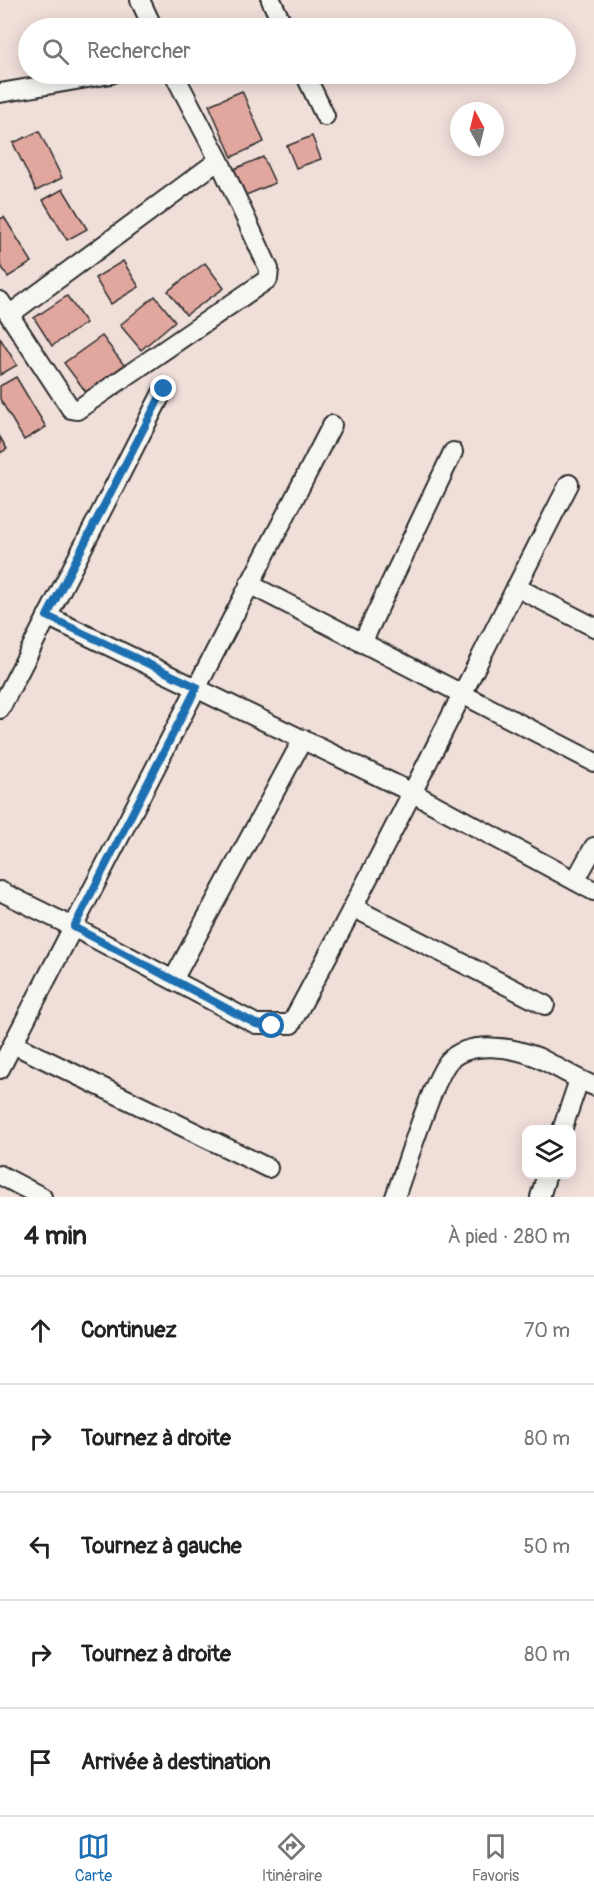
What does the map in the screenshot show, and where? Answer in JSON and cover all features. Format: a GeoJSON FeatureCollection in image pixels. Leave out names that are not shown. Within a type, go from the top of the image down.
{"type":"FeatureCollection","features":[{"type":"Feature","properties":{"kind":"street"},"geometry":{"type":"LineString","coordinates":[[140,0],[148,18]]}},
{"type":"Feature","properties":{"kind":"street"},"geometry":{"type":"LineString","coordinates":[[271,0],[279,18]]}},
{"type":"Feature","properties":{"kind":"street"},"geometry":{"type":"LineString","coordinates":[[0,93],[53,84]]}},
{"type":"Feature","properties":{"kind":"street"},"geometry":{"type":"LineString","coordinates":[[179,84],[219,160],[269,269],[268,279],[77,410],[71,408],[4,308],[219,160]]}},
{"type":"Feature","properties":{"kind":"street"},"geometry":{"type":"LineString","coordinates":[[310,84],[325,116]]}},
{"type":"Feature","properties":{"kind":"street"},"geometry":{"type":"LineString","coordinates":[[0,710],[164,389]]}},
{"type":"Feature","properties":{"kind":"street"},"geometry":{"type":"LineString","coordinates":[[0,1069],[332,425]]}},
{"type":"Feature","properties":{"kind":"street"},"geometry":{"type":"LineString","coordinates":[[362,643],[453,452]]}},
{"type":"Feature","properties":{"kind":"street"},"geometry":{"type":"LineString","coordinates":[[0,891],[74,927],[256,1024],[291,1024],[354,908],[569,484]]}},
{"type":"Feature","properties":{"kind":"street"},"geometry":{"type":"LineString","coordinates":[[249,584],[594,762]]}},
{"type":"Feature","properties":{"kind":"street"},"geometry":{"type":"LineString","coordinates":[[516,587],[594,627]]}},
{"type":"Feature","properties":{"kind":"street"},"geometry":{"type":"LineString","coordinates":[[47,616],[411,792],[594,891]]}},
{"type":"Feature","properties":{"kind":"street"},"geometry":{"type":"LineString","coordinates":[[173,980],[303,739]]}},
{"type":"Feature","properties":{"kind":"street"},"geometry":{"type":"LineString","coordinates":[[575,881],[594,847]]}},
{"type":"Feature","properties":{"kind":"street"},"geometry":{"type":"LineString","coordinates":[[354,908],[545,1005]]}},
{"type":"Feature","properties":{"kind":"street"},"geometry":{"type":"LineString","coordinates":[[13,1044],[268,1168]]}},
{"type":"Feature","properties":{"kind":"street"},"geometry":{"type":"LineString","coordinates":[[395,1197],[436,1086],[449,1060],[472,1048],[509,1049],[536,1057],[586,1083],[565,1125]]}},
{"type":"Feature","properties":{"kind":"street"},"geometry":{"type":"LineString","coordinates":[[0,1175],[42,1197]]}},
{"type":"Feature","properties":{"kind":"street"},"geometry":{"type":"LineString","coordinates":[[540,1197],[545,1179]]}},
{"type":"Feature","properties":{"kind":"building"},"geometry":{"type":"Polygon","coordinates":[[[242,91],[264,142],[232,157],[209,105],[242,91]]]}},
{"type":"Feature","properties":{"kind":"building"},"geometry":{"type":"Polygon","coordinates":[[[39,131],[62,178],[36,191],[13,143],[39,131]]]}},
{"type":"Feature","properties":{"kind":"building"},"geometry":{"type":"Polygon","coordinates":[[[312,136],[321,159],[296,168],[287,146],[312,136]]]}},
{"type":"Feature","properties":{"kind":"building"},"geometry":{"type":"Polygon","coordinates":[[[263,157],[275,183],[246,195],[234,169],[263,157]]]}},
{"type":"Feature","properties":{"kind":"building"},"geometry":{"type":"Polygon","coordinates":[[[63,189],[87,229],[67,240],[43,200],[63,189]]]}},
{"type":"Feature","properties":{"kind":"building"},"geometry":{"type":"Polygon","coordinates":[[[4,217],[32,262],[8,277],[0,264],[0,219],[4,217]]]}},
{"type":"Feature","properties":{"kind":"building"},"geometry":{"type":"Polygon","coordinates":[[[123,261],[139,287],[111,304],[95,278],[123,261]]]}},
{"type":"Feature","properties":{"kind":"building"},"geometry":{"type":"Polygon","coordinates":[[[205,263],[224,288],[186,315],[168,291],[205,263]]]}},
{"type":"Feature","properties":{"kind":"building"},"geometry":{"type":"Polygon","coordinates":[[[67,296],[86,323],[52,346],[34,318],[67,296]]]}},
{"type":"Feature","properties":{"kind":"building"},"geometry":{"type":"Polygon","coordinates":[[[155,296],[175,321],[141,350],[120,325],[155,296]]]}},
{"type":"Feature","properties":{"kind":"building"},"geometry":{"type":"Polygon","coordinates":[[[102,336],[124,365],[86,392],[64,363],[102,336]]]}},
{"type":"Feature","properties":{"kind":"building"},"geometry":{"type":"Polygon","coordinates":[[[0,338],[17,365],[0,375],[0,338]]]}},
{"type":"Feature","properties":{"kind":"building"},"geometry":{"type":"Polygon","coordinates":[[[16,377],[46,427],[24,440],[0,399],[0,386],[16,377]]]}},
{"type":"Feature","properties":{"kind":"building"},"geometry":{"type":"Polygon","coordinates":[[[0,437],[7,449],[0,453],[0,437]]]}},
{"type":"Feature","properties":{"kind":"route"},"geometry":{"type":"LineString","coordinates":[[164,389],[47,616],[197,687],[74,927],[256,1024],[272,1026]]}}]}
